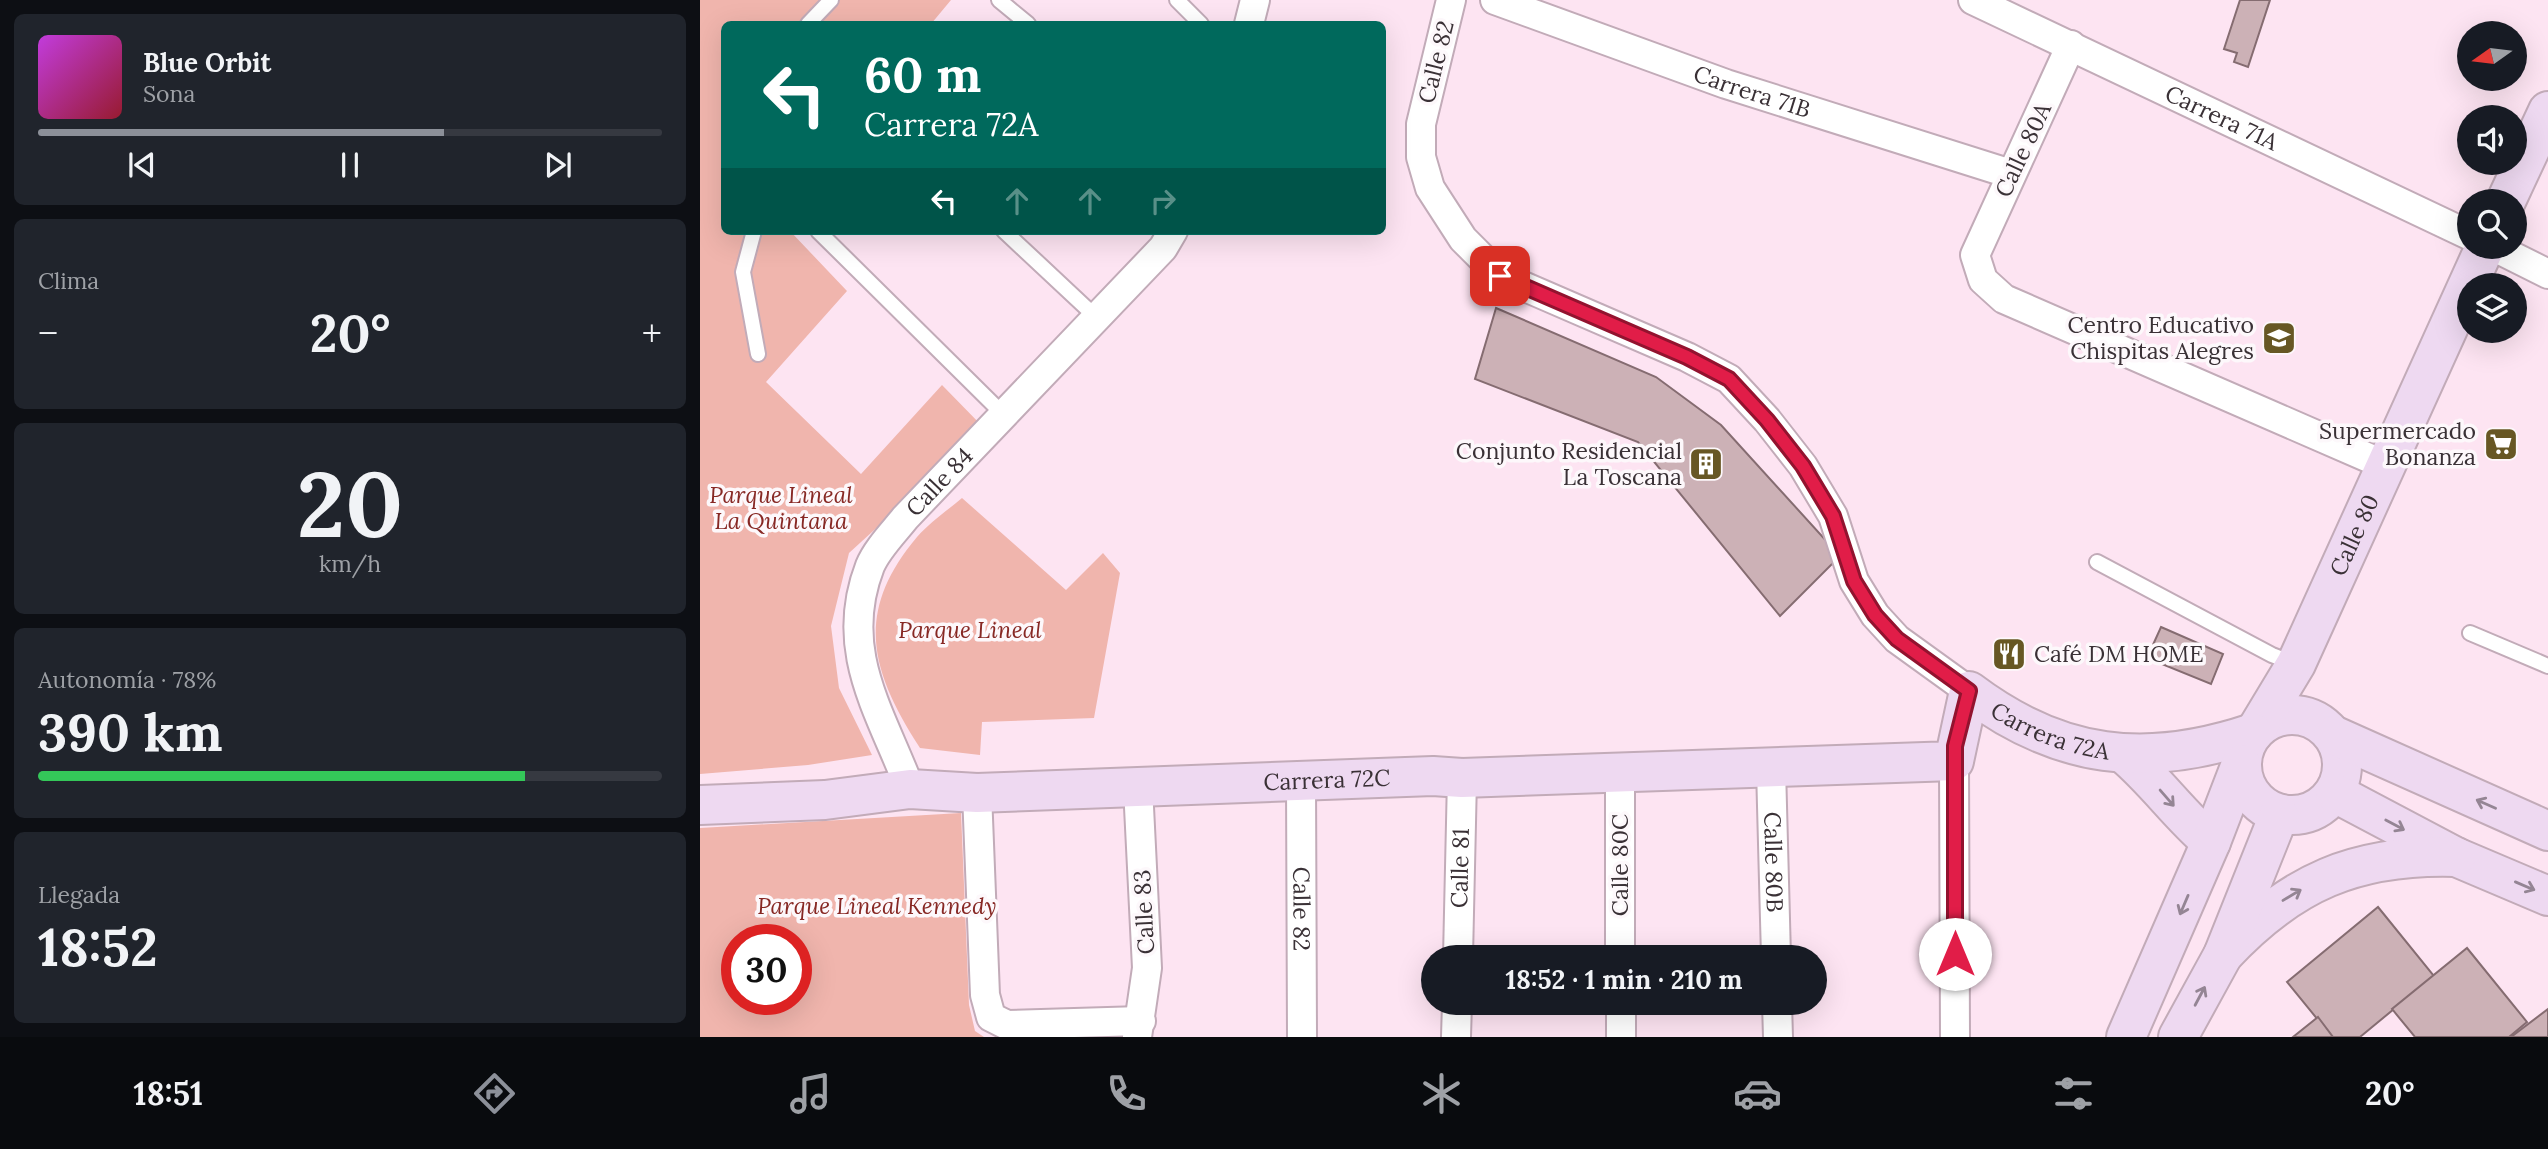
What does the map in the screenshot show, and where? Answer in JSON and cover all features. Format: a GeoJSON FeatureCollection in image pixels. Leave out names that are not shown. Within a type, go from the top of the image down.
{"type":"FeatureCollection","features":[{"type":"Feature","properties":{"kind":"main road"},"geometry":{"type":"LineString","coordinates":[[2512,189],[2548,111]]}},
{"type":"Feature","properties":{"kind":"main road","name":"Calle 80"},"geometry":{"type":"LineString","coordinates":[[2126,1037],[2211,842],[2249,746],[2303,647],[2479,259]]}},
{"type":"Feature","properties":{"kind":"main road","name":"Calle 80"},"geometry":{"type":"LineString","coordinates":[[2303,647],[2329,730]]}},
{"type":"Feature","properties":{"kind":"main road"},"geometry":{"type":"LineString","coordinates":[[1954,761],[1969,691]]}},
{"type":"Feature","properties":{"kind":"main road","name":"Carrera 72A"},"geometry":{"type":"LineString","coordinates":[[1969,691],[2003,717],[2041,736],[2082,749],[2124,754],[2220,744],[2249,746]]}},
{"type":"Feature","properties":{"kind":"main road"},"geometry":{"type":"LineString","coordinates":[[2329,730],[2343,764],[2335,793],[2324,805],[2310,813],[2279,815],[2252,796],[2244,781],[2249,746],[2284,715],[2312,718],[2329,730],[2548,831]]}},
{"type":"Feature","properties":{"kind":"main road"},"geometry":{"type":"LineString","coordinates":[[2124,754],[2150,775],[2190,824],[2211,842]]}},
{"type":"Feature","properties":{"kind":"main road","name":"Carrera 72C"},"geometry":{"type":"LineString","coordinates":[[700,805],[825,800],[910,789],[977,793],[1954,761]]}},
{"type":"Feature","properties":{"kind":"main road"},"geometry":{"type":"LineString","coordinates":[[2335,793],[2456,857],[2548,896]]}},
{"type":"Feature","properties":{"kind":"main road"},"geometry":{"type":"LineString","coordinates":[[2178,1037],[2222,955],[2279,815]]}},
{"type":"Feature","properties":{"kind":"main road"},"geometry":{"type":"LineString","coordinates":[[2222,955],[2253,923],[2288,897],[2327,876],[2369,863],[2412,856],[2456,857]]}},
{"type":"Feature","properties":{"kind":"street"},"geometry":{"type":"LineString","coordinates":[[1250,21],[1255,0]]}},
{"type":"Feature","properties":{"kind":"street","name":"Calle 82"},"geometry":{"type":"LineString","coordinates":[[1420,124],[1451,0]]}},
{"type":"Feature","properties":{"kind":"street","name":"Carrera 71B"},"geometry":{"type":"LineString","coordinates":[[1495,0],[1727,84],[2011,174]]}},
{"type":"Feature","properties":{"kind":"street","name":"Carrera 71A"},"geometry":{"type":"LineString","coordinates":[[1973,0],[2457,229]]}},
{"type":"Feature","properties":{"kind":"street","name":"Calle 80A"},"geometry":{"type":"LineString","coordinates":[[2071,45],[1975,255],[1983,280],[2004,299],[2385,465]]}},
{"type":"Feature","properties":{"kind":"street","name":"Carrera 72A"},"geometry":{"type":"LineString","coordinates":[[1420,124],[1420,158],[1430,188],[1463,239],[1500,276],[1687,357],[1729,379],[1767,420],[1803,466],[1833,516],[1854,581],[1875,615],[1897,639],[1969,691]]}},
{"type":"Feature","properties":{"kind":"street","name":"Calle 84"},"geometry":{"type":"LineString","coordinates":[[910,789],[860,662],[857,616],[871,564],[905,517],[1005,416],[1163,248],[1171,235]]}},
{"type":"Feature","properties":{"kind":"street"},"geometry":{"type":"LineString","coordinates":[[2518,259],[2548,274]]}},
{"type":"Feature","properties":{"kind":"street"},"geometry":{"type":"LineString","coordinates":[[1954,761],[1955,1037]]}},
{"type":"Feature","properties":{"kind":"street","name":"Calle 80B"},"geometry":{"type":"LineString","coordinates":[[1771,768],[1776,945]]}},
{"type":"Feature","properties":{"kind":"street","name":"Calle 80C"},"geometry":{"type":"LineString","coordinates":[[1620,773],[1620,945]]}},
{"type":"Feature","properties":{"kind":"street","name":"Calle 81"},"geometry":{"type":"LineString","coordinates":[[1458,945],[1462,778]]}},
{"type":"Feature","properties":{"kind":"street","name":"Calle 82"},"geometry":{"type":"LineString","coordinates":[[1301,781],[1302,1037]]}},
{"type":"Feature","properties":{"kind":"street","name":"Calle 83"},"geometry":{"type":"LineString","coordinates":[[1138,787],[1147,968],[1139,1029]]}},
{"type":"Feature","properties":{"kind":"street"},"geometry":{"type":"LineString","coordinates":[[977,793],[985,995],[991,1017],[1007,1025],[1139,1029]]}},
{"type":"Feature","properties":{"kind":"street"},"geometry":{"type":"LineString","coordinates":[[1456,1037],[1457,1015]]}},
{"type":"Feature","properties":{"kind":"street"},"geometry":{"type":"LineString","coordinates":[[1620,1015],[1621,1037]]}},
{"type":"Feature","properties":{"kind":"street"},"geometry":{"type":"LineString","coordinates":[[1778,1015],[1779,1037]]}},
{"type":"Feature","properties":{"kind":"lane"},"geometry":{"type":"LineString","coordinates":[[811,21],[831,0]]}},
{"type":"Feature","properties":{"kind":"lane"},"geometry":{"type":"LineString","coordinates":[[999,0],[1024,21]]}},
{"type":"Feature","properties":{"kind":"lane"},"geometry":{"type":"LineString","coordinates":[[1177,0],[1198,21]]}},
{"type":"Feature","properties":{"kind":"lane"},"geometry":{"type":"LineString","coordinates":[[753,235],[743,272],[758,354]]}},
{"type":"Feature","properties":{"kind":"lane"},"geometry":{"type":"LineString","coordinates":[[822,235],[1005,416]]}},
{"type":"Feature","properties":{"kind":"lane"},"geometry":{"type":"LineString","coordinates":[[1008,235],[1097,318]]}},
{"type":"Feature","properties":{"kind":"lane"},"geometry":{"type":"LineString","coordinates":[[2097,562],[2272,655],[2303,647]]}},
{"type":"Feature","properties":{"kind":"lane"},"geometry":{"type":"LineString","coordinates":[[2470,633],[2548,666]]}},
{"type":"Feature","properties":{"kind":"green space","name":"Parque Lineal La Quintana"},"geometry":{"type":"Polygon","coordinates":[[[700,0],[951,0],[934,21],[721,21],[721,235],[794,235],[847,291],[766,382],[861,474],[942,385],[985,429],[849,553],[831,626],[839,688],[872,755],[808,765],[700,774],[700,0]]]}},
{"type":"Feature","properties":{"kind":"green space","name":"Parque Lineal"},"geometry":{"type":"Polygon","coordinates":[[[962,498],[1066,590],[1103,553],[1120,573],[1094,718],[982,722],[980,755],[920,748],[890,694],[876,642],[877,617],[884,591],[897,565],[917,537],[962,498]]]}},
{"type":"Feature","properties":{"kind":"green space","name":"Parque Lineal Kennedy"},"geometry":{"type":"Polygon","coordinates":[[[961,813],[969,1005],[975,1031],[984,1037],[700,1037],[700,828],[961,813]]]}},
{"type":"Feature","properties":{"kind":"building"},"geometry":{"type":"Polygon","coordinates":[[[2240,0],[2270,0],[2248,67],[2234,62],[2237,53],[2224,49],[2240,0]]]}},
{"type":"Feature","properties":{"kind":"building","name":"Conjunto Residencial La Toscana"},"geometry":{"type":"Polygon","coordinates":[[[1496,308],[1656,377],[1721,425],[1840,556],[1780,616],[1638,442],[1475,379],[1496,308]]]}},
{"type":"Feature","properties":{"kind":"building"},"geometry":{"type":"Polygon","coordinates":[[[2161,627],[2223,654],[2211,684],[2147,658],[2161,627]]]}},
{"type":"Feature","properties":{"kind":"building"},"geometry":{"type":"Polygon","coordinates":[[[2378,907],[2434,976],[2360,1037],[2332,1037],[2287,982],[2378,907]]]}},
{"type":"Feature","properties":{"kind":"building"},"geometry":{"type":"Polygon","coordinates":[[[2467,948],[2527,1022],[2509,1037],[2415,1037],[2392,1009],[2467,948]]]}},
{"type":"Feature","properties":{"kind":"building"},"geometry":{"type":"Polygon","coordinates":[[[2548,1009],[2548,1037],[2511,1037],[2548,1009]]]}},
{"type":"Feature","properties":{"kind":"building"},"geometry":{"type":"Polygon","coordinates":[[[2318,1017],[2333,1037],[2293,1037],[2318,1017]]]}},
{"type":"Feature","properties":{"kind":"place","name":"Centro Educativo Chispitas Alegres"},"geometry":{"type":"Point","coordinates":[2279,338]}},
{"type":"Feature","properties":{"kind":"place","name":"Supermercado Bonanza"},"geometry":{"type":"Point","coordinates":[2501,444]}},
{"type":"Feature","properties":{"kind":"place","name":"Conjunto Residencial La Toscana"},"geometry":{"type":"Point","coordinates":[1706,464]}},
{"type":"Feature","properties":{"kind":"place","name":"Café DM HOME"},"geometry":{"type":"Point","coordinates":[2009,654]}},
{"type":"Feature","properties":{"kind":"route"},"geometry":{"type":"LineString","coordinates":[[1500,276],[1575,311],[1687,357],[1729,379],[1767,420],[1803,466],[1833,516],[1854,581],[1875,615],[1897,639],[1969,691],[1955,746],[1954,761],[1955,954]]}}]}
